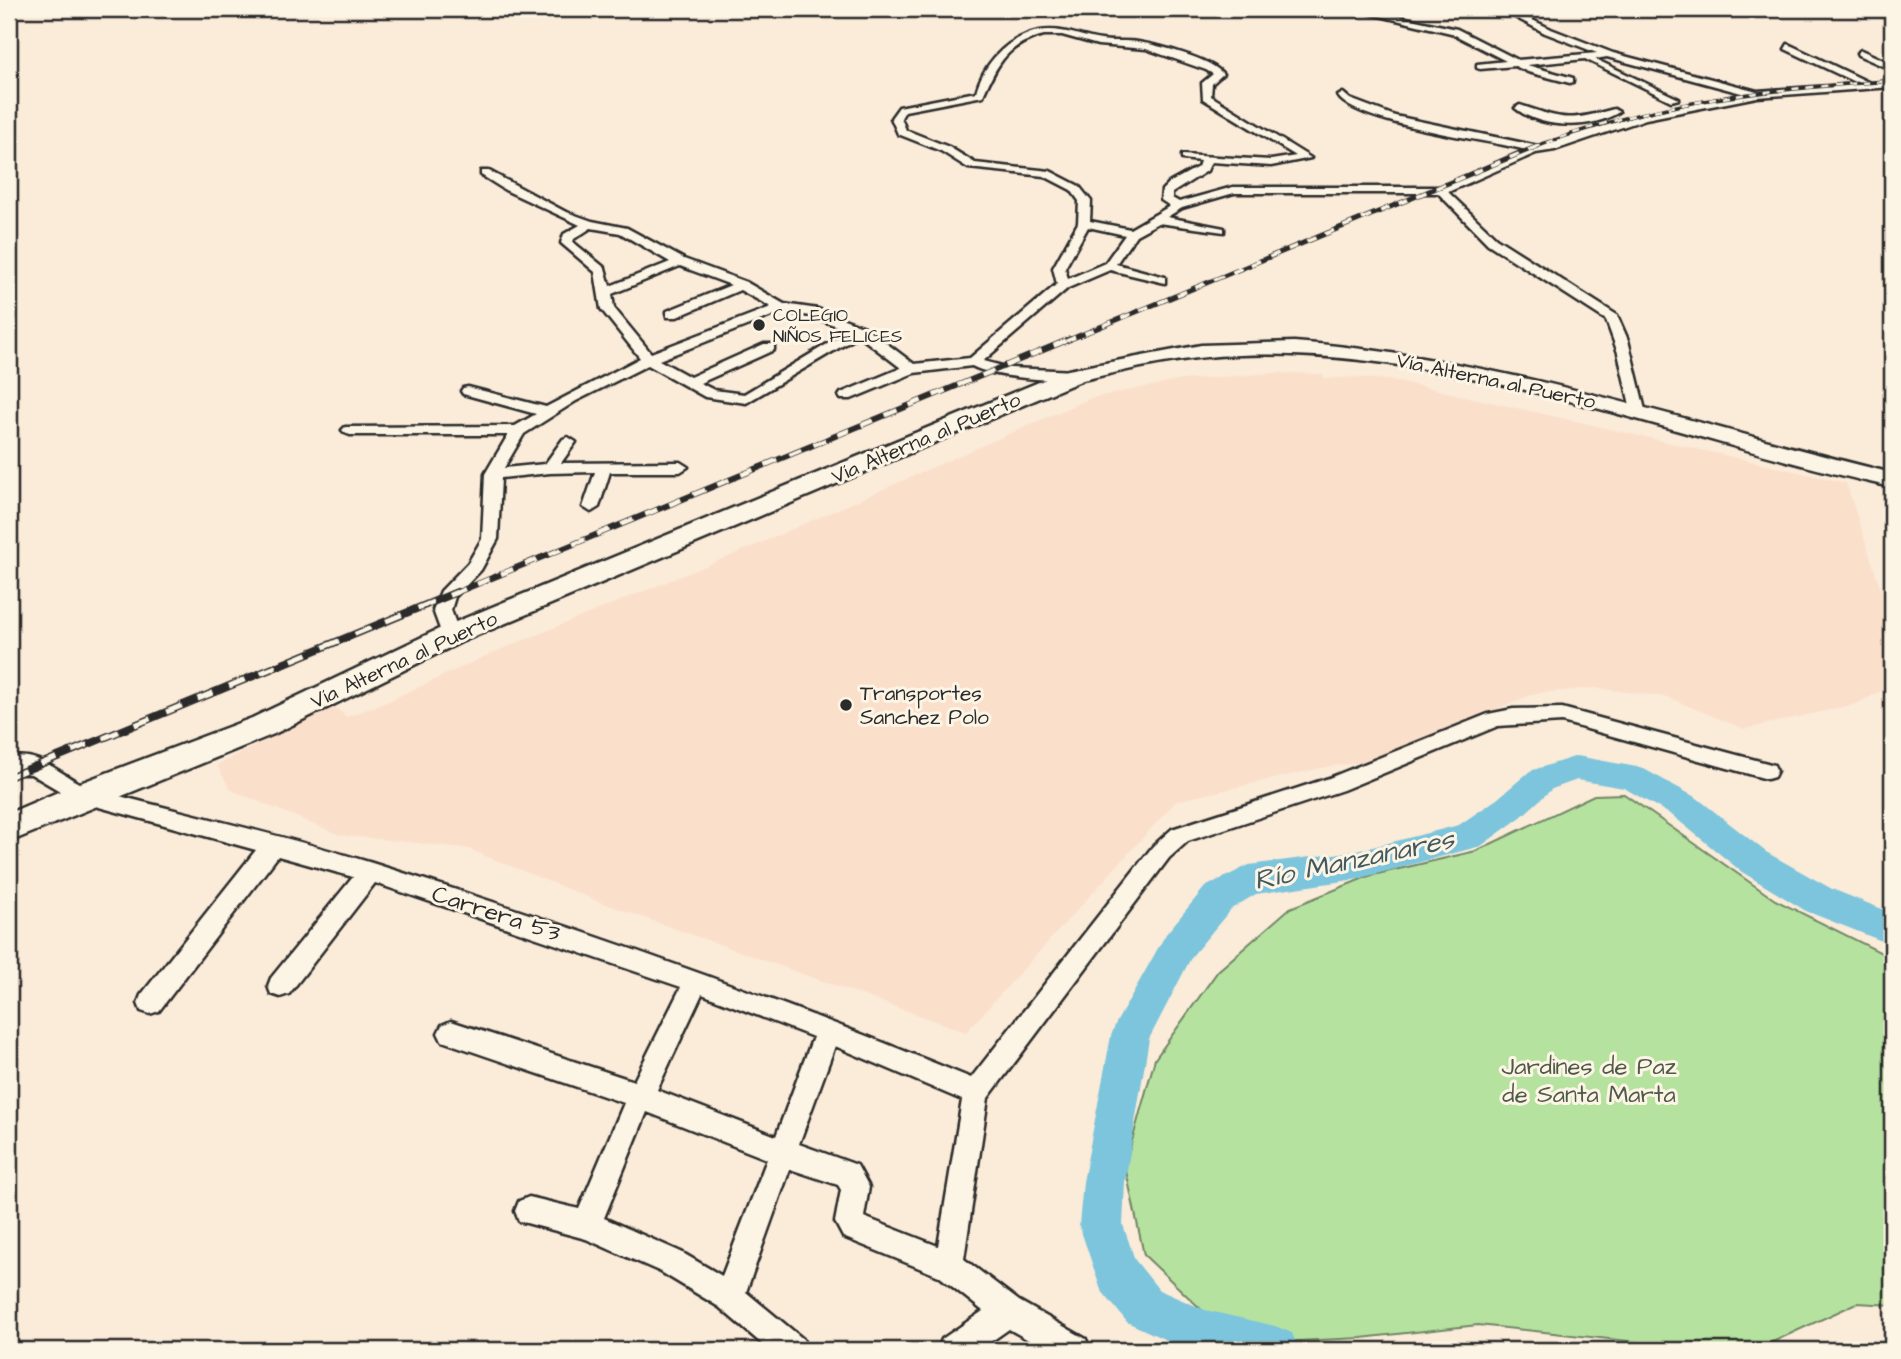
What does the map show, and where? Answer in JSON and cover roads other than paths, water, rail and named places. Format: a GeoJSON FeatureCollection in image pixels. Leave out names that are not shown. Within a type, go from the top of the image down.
{"type":"FeatureCollection","features":[{"type":"Feature","properties":{"kind":"main road","name":"Vía Alterna al Puerto"},"geometry":{"type":"LineString","coordinates":[[9,828],[84,795],[263,726],[452,635],[1076,375],[1143,360],[1242,348],[1321,350],[1417,360],[1544,388],[1892,480]]}},
{"type":"Feature","properties":{"kind":"street"},"geometry":{"type":"LineString","coordinates":[[1354,9],[1454,31],[1518,64],[1570,79]]}},
{"type":"Feature","properties":{"kind":"street"},"geometry":{"type":"LineString","coordinates":[[1504,9],[1548,31],[1610,55],[1756,94]]}},
{"type":"Feature","properties":{"kind":"street"},"geometry":{"type":"LineString","coordinates":[[1760,9],[1779,12]]}},
{"type":"Feature","properties":{"kind":"street"},"geometry":{"type":"LineString","coordinates":[[1064,285],[1059,268],[1084,223],[1085,201],[1074,188],[1046,173],[972,166],[945,149],[902,132],[896,118],[902,109],[980,94],[982,82],[994,60],[1002,52],[1038,33],[1059,32],[1098,42],[1147,46],[1217,72],[1207,83],[1206,97],[1306,158],[1271,163],[1186,157]]}},
{"type":"Feature","properties":{"kind":"street"},"geometry":{"type":"LineString","coordinates":[[1788,47],[1862,82],[1892,84]]}},
{"type":"Feature","properties":{"kind":"street"},"geometry":{"type":"LineString","coordinates":[[1861,53],[1892,67]]}},
{"type":"Feature","properties":{"kind":"street"},"geometry":{"type":"LineString","coordinates":[[1480,66],[1588,59],[1610,55]]}},
{"type":"Feature","properties":{"kind":"street"},"geometry":{"type":"LineString","coordinates":[[1588,59],[1674,99]]}},
{"type":"Feature","properties":{"kind":"street"},"geometry":{"type":"LineString","coordinates":[[1627,78],[1663,69]]}},
{"type":"Feature","properties":{"kind":"street"},"geometry":{"type":"LineString","coordinates":[[1534,148],[1507,132],[1382,107],[1346,96],[1342,98],[1357,107],[1388,118],[1534,148],[1550,148],[1672,110],[1756,94],[1892,78]]}},
{"type":"Feature","properties":{"kind":"street"},"geometry":{"type":"LineString","coordinates":[[1636,107],[1739,89]]}},
{"type":"Feature","properties":{"kind":"street"},"geometry":{"type":"LineString","coordinates":[[1520,108],[1558,123],[1582,122],[1623,110]]}},
{"type":"Feature","properties":{"kind":"street"},"geometry":{"type":"LineString","coordinates":[[1602,116],[1614,127]]}},
{"type":"Feature","properties":{"kind":"street"},"geometry":{"type":"LineString","coordinates":[[846,396],[911,369],[974,362],[1064,285],[1108,266],[1132,233],[1178,206],[1233,190],[1442,191],[1534,148]]}},
{"type":"Feature","properties":{"kind":"street"},"geometry":{"type":"LineString","coordinates":[[1178,206],[1167,200],[1166,192],[1173,185],[1203,169],[1206,160]]}},
{"type":"Feature","properties":{"kind":"street"},"geometry":{"type":"LineString","coordinates":[[485,173],[509,188],[589,224],[623,230],[680,262],[742,285],[781,308],[813,312],[860,330],[911,369]]}},
{"type":"Feature","properties":{"kind":"street"},"geometry":{"type":"LineString","coordinates":[[1442,191],[1445,197],[1492,241],[1612,318],[1622,336],[1630,385],[1639,414]]}},
{"type":"Feature","properties":{"kind":"street"},"geometry":{"type":"LineString","coordinates":[[1157,219],[1220,230]]}},
{"type":"Feature","properties":{"kind":"street"},"geometry":{"type":"LineString","coordinates":[[1084,223],[1132,233]]}},
{"type":"Feature","properties":{"kind":"street"},"geometry":{"type":"LineString","coordinates":[[589,224],[568,237],[567,243],[601,271],[608,309],[648,359],[710,394],[746,399],[860,330]]}},
{"type":"Feature","properties":{"kind":"street"},"geometry":{"type":"LineString","coordinates":[[603,293],[680,262]]}},
{"type":"Feature","properties":{"kind":"street"},"geometry":{"type":"LineString","coordinates":[[1108,266],[1161,279]]}},
{"type":"Feature","properties":{"kind":"street"},"geometry":{"type":"LineString","coordinates":[[672,314],[742,285]]}},
{"type":"Feature","properties":{"kind":"street"},"geometry":{"type":"LineString","coordinates":[[452,635],[442,610],[447,595],[475,566],[490,539],[493,474],[518,431],[570,398],[648,359],[781,308]]}},
{"type":"Feature","properties":{"kind":"street"},"geometry":{"type":"LineString","coordinates":[[688,383],[769,347]]}},
{"type":"Feature","properties":{"kind":"street"},"geometry":{"type":"LineString","coordinates":[[974,362],[985,368],[1010,372],[1076,375]]}},
{"type":"Feature","properties":{"kind":"street"},"geometry":{"type":"LineString","coordinates":[[468,391],[547,412]]}},
{"type":"Feature","properties":{"kind":"street"},"geometry":{"type":"LineString","coordinates":[[350,430],[518,431]]}},
{"type":"Feature","properties":{"kind":"street"},"geometry":{"type":"LineString","coordinates":[[550,468],[568,442]]}},
{"type":"Feature","properties":{"kind":"street"},"geometry":{"type":"LineString","coordinates":[[493,474],[550,468],[680,467]]}},
{"type":"Feature","properties":{"kind":"street"},"geometry":{"type":"LineString","coordinates":[[591,507],[604,468]]}},
{"type":"Feature","properties":{"kind":"street"},"geometry":{"type":"LineString","coordinates":[[949,1265],[976,1094],[1161,852],[1180,835],[1336,784],[1494,719],[1513,716],[1562,715],[1767,771]]}},
{"type":"Feature","properties":{"kind":"street","name":"Carrera 53"},"geometry":{"type":"LineString","coordinates":[[9,766],[35,766],[84,795],[370,872],[696,981],[828,1031],[976,1094]]}},
{"type":"Feature","properties":{"kind":"street"},"geometry":{"type":"LineString","coordinates":[[150,1003],[272,847]]}},
{"type":"Feature","properties":{"kind":"street"},"geometry":{"type":"LineString","coordinates":[[280,986],[370,872]]}},
{"type":"Feature","properties":{"kind":"street"},"geometry":{"type":"LineString","coordinates":[[587,1224],[640,1096],[696,981]]}},
{"type":"Feature","properties":{"kind":"street"},"geometry":{"type":"LineString","coordinates":[[729,1297],[828,1031]]}},
{"type":"Feature","properties":{"kind":"street"},"geometry":{"type":"LineString","coordinates":[[451,1033],[640,1096],[847,1175],[853,1180],[855,1187],[849,1222],[859,1232],[949,1265],[1008,1312],[1075,1350]]}},
{"type":"Feature","properties":{"kind":"street"},"geometry":{"type":"LineString","coordinates":[[529,1211],[587,1224],[671,1262],[729,1297],[792,1350]]}},
{"type":"Feature","properties":{"kind":"street"},"geometry":{"type":"LineString","coordinates":[[953,1350],[1008,1312]]}},
{"type":"Feature","properties":{"kind":"waterway","name":"Río Manzanares"},"geometry":{"type":"LineString","coordinates":[[1275,1350],[1203,1333],[1143,1306],[1117,1274],[1101,1225],[1104,1182],[1130,1036],[1179,945],[1218,898],[1249,880],[1357,865],[1469,836],[1509,808],[1541,780],[1577,768],[1631,777],[1685,807],[1754,862],[1819,900],[1892,929]]}},
{"type":"Feature","properties":{"kind":"railway"},"geometry":{"type":"LineString","coordinates":[[1534,148],[1577,132],[1665,108],[1755,93],[1892,81]]}},
{"type":"Feature","properties":{"kind":"railway"},"geometry":{"type":"LineString","coordinates":[[1066,341],[1538,146]]}},
{"type":"Feature","properties":{"kind":"railway"},"geometry":{"type":"LineString","coordinates":[[453,594],[1070,339]]}},
{"type":"Feature","properties":{"kind":"railway"},"geometry":{"type":"LineString","coordinates":[[9,777],[457,592]]}},
{"type":"Feature","properties":{"kind":"place","name":"COLEGIO NIÑOS FELICES"},"geometry":{"type":"Point","coordinates":[759,325]}},
{"type":"Feature","properties":{"kind":"place","name":"Transportes Sanchez Polo"},"geometry":{"type":"Point","coordinates":[846,705]}},
{"type":"Feature","properties":{"kind":"park label","name":"Jardines de Paz de Santa Marta"},"geometry":{"type":"Point","coordinates":[1589,1081]}}]}
